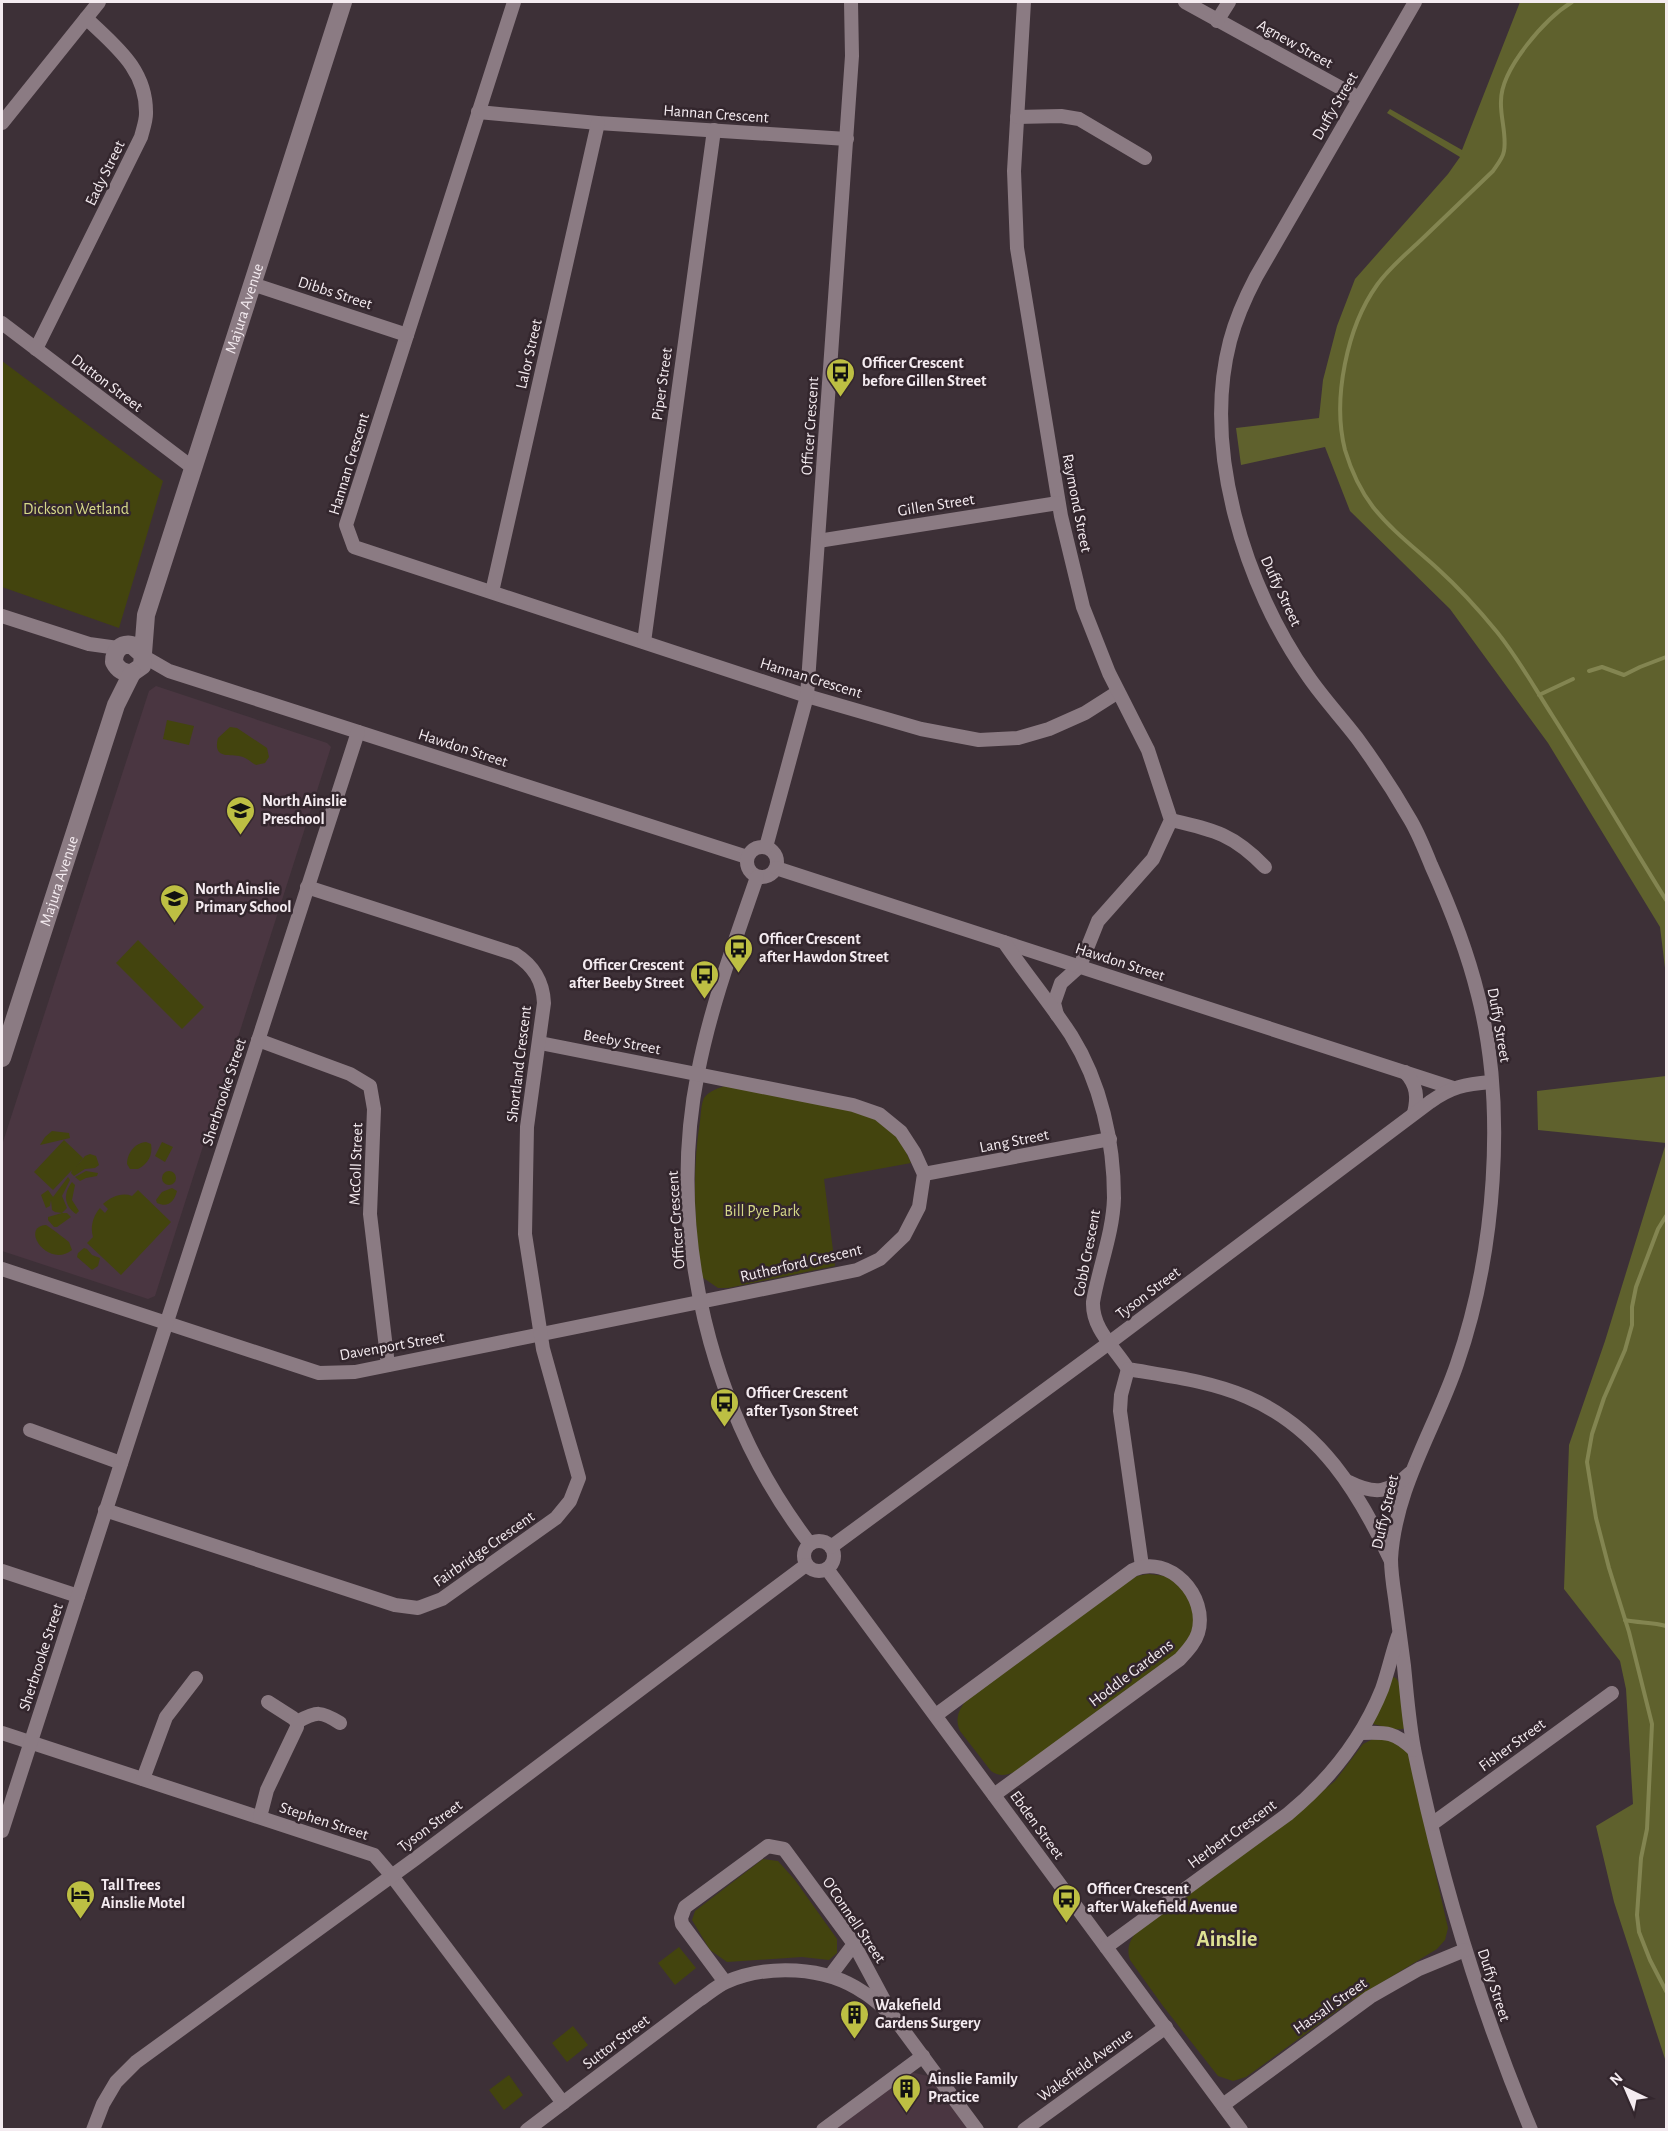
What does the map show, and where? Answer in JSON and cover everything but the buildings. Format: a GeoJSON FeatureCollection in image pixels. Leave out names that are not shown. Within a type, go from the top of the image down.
{"type":"FeatureCollection","features":[{"type":"Feature","properties":{"kind":"main road","name":"Majura Avenue"},"geometry":{"type":"LineString","coordinates":[[2,1058],[116,705],[128,659],[146,615],[343,2]]}},
{"type":"Feature","properties":{"kind":"street"},"geometry":{"type":"LineString","coordinates":[[2,123],[99,2]]}},
{"type":"Feature","properties":{"kind":"street"},"geometry":{"type":"LineString","coordinates":[[478,112],[514,2]]}},
{"type":"Feature","properties":{"kind":"street","name":"Officer Crescent"},"geometry":{"type":"LineString","coordinates":[[766,847],[807,696],[847,139],[852,56],[851,2]]}},
{"type":"Feature","properties":{"kind":"street","name":"Raymond Street"},"geometry":{"type":"LineString","coordinates":[[1024,2],[1014,171],[1017,248],[1059,503],[1083,607],[1118,692],[1148,750],[1171,820]]}},
{"type":"Feature","properties":{"kind":"street","name":"Agnew Street"},"geometry":{"type":"LineString","coordinates":[[1185,2],[1359,98]]}},
{"type":"Feature","properties":{"kind":"street"},"geometry":{"type":"LineString","coordinates":[[1217,21],[1229,2]]}},
{"type":"Feature","properties":{"kind":"street","name":"Duffy Street"},"geometry":{"type":"LineString","coordinates":[[1415,2],[1239,310],[1228,345],[1222,398],[1223,452],[1247,558],[1265,602],[1308,675],[1360,742],[1412,823],[1451,909],[1478,991],[1484,1021],[1491,1082],[1494,1143],[1493,1184],[1479,1283],[1456,1367],[1410,1473],[1396,1526],[1391,1561],[1414,1750],[1438,1857],[1490,2026],[1531,2130]]}},
{"type":"Feature","properties":{"kind":"street","name":"Eady Street"},"geometry":{"type":"LineString","coordinates":[[36,349],[141,136],[146,114],[139,77],[129,61],[86,18]]}},
{"type":"Feature","properties":{"kind":"street","name":"Hannan Crescent"},"geometry":{"type":"LineString","coordinates":[[847,139],[598,123],[478,112],[346,525],[354,547],[807,696],[921,729],[979,740],[1018,738],[1049,729],[1085,713],[1118,692]]}},
{"type":"Feature","properties":{"kind":"street"},"geometry":{"type":"LineString","coordinates":[[1017,117],[1061,116],[1079,119],[1145,158]]}},
{"type":"Feature","properties":{"kind":"street","name":"Lalor Street"},"geometry":{"type":"LineString","coordinates":[[492,592],[598,123]]}},
{"type":"Feature","properties":{"kind":"street","name":"Piper Street"},"geometry":{"type":"LineString","coordinates":[[644,642],[714,130]]}},
{"type":"Feature","properties":{"kind":"street","name":"Dibbs Street"},"geometry":{"type":"LineString","coordinates":[[252,284],[407,335]]}},
{"type":"Feature","properties":{"kind":"street","name":"Dutton Street"},"geometry":{"type":"LineString","coordinates":[[2,323],[193,468]]}},
{"type":"Feature","properties":{"kind":"street","name":"Gillen Street"},"geometry":{"type":"LineString","coordinates":[[818,541],[1059,503]]}},
{"type":"Feature","properties":{"kind":"street","name":"Hawdon Street"},"geometry":{"type":"LineString","coordinates":[[2,616],[128,659],[747,857]]}},
{"type":"Feature","properties":{"kind":"street","name":"Sherbrooke Street"},"geometry":{"type":"LineString","coordinates":[[2,1831],[358,732]]}},
{"type":"Feature","properties":{"kind":"street"},"geometry":{"type":"LineString","coordinates":[[1057,1015],[1054,1003],[1059,986],[1080,966],[1098,921],[1153,859],[1171,820],[1215,830],[1238,843],[1265,867]]}},
{"type":"Feature","properties":{"kind":"street"},"geometry":{"type":"LineString","coordinates":[[766,847],[776,855],[776,868],[769,876],[757,877],[748,868],[747,857],[754,849],[766,847]]}},
{"type":"Feature","properties":{"kind":"street","name":"Hawdon Street"},"geometry":{"type":"LineString","coordinates":[[776,868],[1453,1088]]}},
{"type":"Feature","properties":{"kind":"street","name":"Officer Crescent"},"geometry":{"type":"LineString","coordinates":[[757,877],[716,1000],[697,1074],[689,1154],[689,1203],[696,1303],[728,1400],[764,1474],[810,1544]]}},
{"type":"Feature","properties":{"kind":"street","name":"Shortland Crescent"},"geometry":{"type":"LineString","coordinates":[[307,887],[515,954],[533,969],[543,989],[544,1004],[527,1127],[525,1234],[540,1334]]}},
{"type":"Feature","properties":{"kind":"street","name":"Cobb Crescent"},"geometry":{"type":"LineString","coordinates":[[1004,942],[1072,1036],[1091,1076],[1104,1112],[1110,1139],[1114,1198],[1110,1234],[1096,1287],[1093,1312],[1099,1329],[1109,1343]]}},
{"type":"Feature","properties":{"kind":"street","name":"McColl Street"},"geometry":{"type":"LineString","coordinates":[[258,1040],[350,1074],[370,1086],[374,1109],[370,1214],[388,1365]]}},
{"type":"Feature","properties":{"kind":"street","name":"Beeby Street"},"geometry":{"type":"LineString","coordinates":[[540,1043],[697,1074]]}},
{"type":"Feature","properties":{"kind":"street"},"geometry":{"type":"LineString","coordinates":[[1405,1072],[1412,1080],[1415,1089],[1414,1113]]}},
{"type":"Feature","properties":{"kind":"street"},"geometry":{"type":"LineString","coordinates":[[697,1074],[853,1105],[879,1114],[901,1132],[924,1174]]}},
{"type":"Feature","properties":{"kind":"street","name":"Tyson Street"},"geometry":{"type":"LineString","coordinates":[[831,1547],[1109,1343],[1414,1113],[1453,1088],[1491,1082]]}},
{"type":"Feature","properties":{"kind":"street","name":"Lang Street"},"geometry":{"type":"LineString","coordinates":[[924,1174],[1110,1139]]}},
{"type":"Feature","properties":{"kind":"street","name":"Rutherford Crescent"},"geometry":{"type":"LineString","coordinates":[[696,1303],[848,1272],[880,1259],[904,1236],[919,1207],[924,1174]]}},
{"type":"Feature","properties":{"kind":"street","name":"Davenport Street"},"geometry":{"type":"LineString","coordinates":[[2,1269],[319,1373],[355,1371],[388,1365],[696,1303]]}},
{"type":"Feature","properties":{"kind":"street","name":"Fairbridge Crescent"},"geometry":{"type":"LineString","coordinates":[[105,1510],[395,1605],[418,1608],[442,1599],[556,1518],[570,1501],[579,1478],[540,1334]]}},
{"type":"Feature","properties":{"kind":"street"},"geometry":{"type":"LineString","coordinates":[[1109,1343],[1128,1369],[1212,1385],[1248,1398],[1278,1414],[1304,1433],[1329,1457],[1349,1482],[1391,1561]]}},
{"type":"Feature","properties":{"kind":"street"},"geometry":{"type":"LineString","coordinates":[[936,1715],[1123,1577],[1142,1566],[1120,1411],[1121,1395],[1128,1369]]}},
{"type":"Feature","properties":{"kind":"street"},"geometry":{"type":"LineString","coordinates":[[30,1430],[121,1463]]}},
{"type":"Feature","properties":{"kind":"street"},"geometry":{"type":"LineString","coordinates":[[1349,1482],[1363,1489],[1379,1491],[1392,1488],[1410,1473]]}},
{"type":"Feature","properties":{"kind":"street"},"geometry":{"type":"LineString","coordinates":[[819,1541],[831,1547],[834,1559],[827,1569],[816,1571],[806,1565],[804,1551],[810,1544],[819,1541]]}},
{"type":"Feature","properties":{"kind":"street","name":"Tyson Street"},"geometry":{"type":"LineString","coordinates":[[93,2130],[103,2104],[116,2082],[136,2062],[392,1876],[806,1565]]}},
{"type":"Feature","properties":{"kind":"street","name":"Hoddle Gardens"},"geometry":{"type":"LineString","coordinates":[[994,1795],[1180,1659],[1195,1641],[1200,1624],[1200,1614],[1198,1602],[1192,1590],[1174,1574],[1142,1566]]}},
{"type":"Feature","properties":{"kind":"street","name":"Ebden Street"},"geometry":{"type":"LineString","coordinates":[[827,1569],[1241,2130]]}},
{"type":"Feature","properties":{"kind":"street","name":"Sherbrooke Street"},"geometry":{"type":"LineString","coordinates":[[2,1571],[78,1596]]}},
{"type":"Feature","properties":{"kind":"street","name":"Herbert Crescent"},"geometry":{"type":"LineString","coordinates":[[1106,1947],[1288,1814],[1333,1772],[1361,1733],[1382,1689],[1399,1631]]}},
{"type":"Feature","properties":{"kind":"street"},"geometry":{"type":"LineString","coordinates":[[143,1779],[166,1717],[196,1678]]}},
{"type":"Feature","properties":{"kind":"street","name":"Fisher Street"},"geometry":{"type":"LineString","coordinates":[[1432,1824],[1612,1693]]}},
{"type":"Feature","properties":{"kind":"street"},"geometry":{"type":"LineString","coordinates":[[260,1817],[267,1790],[297,1727],[297,1722],[293,1718],[268,1702]]}},
{"type":"Feature","properties":{"kind":"street"},"geometry":{"type":"LineString","coordinates":[[297,1722],[318,1713],[325,1714],[340,1723]]}},
{"type":"Feature","properties":{"kind":"street","name":"Stephen Street"},"geometry":{"type":"LineString","coordinates":[[2,1733],[374,1855],[563,2103]]}},
{"type":"Feature","properties":{"kind":"street"},"geometry":{"type":"LineString","coordinates":[[1361,1733],[1389,1733],[1401,1738],[1414,1750]]}},
{"type":"Feature","properties":{"kind":"street","name":"O'Connell Street"},"geometry":{"type":"LineString","coordinates":[[725,1982],[682,1924],[681,1918],[685,1907],[768,1846],[784,1849],[854,1944],[892,2015],[977,2130]]}},
{"type":"Feature","properties":{"kind":"street"},"geometry":{"type":"LineString","coordinates":[[830,1976],[854,1944]]}},
{"type":"Feature","properties":{"kind":"street","name":"Hassall Street"},"geometry":{"type":"LineString","coordinates":[[1223,2105],[1370,1997],[1419,1969],[1465,1950]]}},
{"type":"Feature","properties":{"kind":"street","name":"Suttor Street"},"geometry":{"type":"LineString","coordinates":[[527,2130],[725,1982],[763,1972],[800,1970],[830,1976],[862,1991],[892,2015]]}},
{"type":"Feature","properties":{"kind":"street","name":"Wakefield Avenue"},"geometry":{"type":"LineString","coordinates":[[1024,2130],[1166,2027]]}},
{"type":"Feature","properties":{"kind":"street"},"geometry":{"type":"LineString","coordinates":[[823,2130],[923,2056]]}},
{"type":"Feature","properties":{"kind":"shaded area","name":"North Ainslie Primary School"},"geometry":{"type":"Polygon","coordinates":[[[156,686],[327,743],[331,747],[155,1296],[148,1299],[2,1251],[2,1145],[149,691],[156,686]]]}},
{"type":"Feature","properties":{"kind":"shaded area"},"geometry":{"type":"Polygon","coordinates":[[[911,2072],[928,2076],[969,2129],[826,2130],[911,2072]]]}},
{"type":"Feature","properties":{"kind":"green space"},"geometry":{"type":"Polygon","coordinates":[[[1520,2],[1666,2],[1666,976],[1660,927],[1548,743],[1450,609],[1350,511],[1325,447],[1241,465],[1236,428],[1319,418],[1323,380],[1337,326],[1355,279],[1448,174],[1460,157],[1387,113],[1390,109],[1462,150],[1520,2]]]}},
{"type":"Feature","properties":{"kind":"green space","name":"Dickson Wetland"},"geometry":{"type":"Polygon","coordinates":[[[2,361],[163,481],[119,628],[2,587],[2,361]]]}},
{"type":"Feature","properties":{"kind":"green space"},"geometry":{"type":"Polygon","coordinates":[[[167,720],[194,726],[189,745],[163,739],[167,720]]]}},
{"type":"Feature","properties":{"kind":"green space"},"geometry":{"type":"Polygon","coordinates":[[[230,727],[237,728],[267,748],[269,757],[265,763],[256,765],[243,757],[220,753],[217,745],[218,738],[230,727]]]}},
{"type":"Feature","properties":{"kind":"green space"},"geometry":{"type":"Polygon","coordinates":[[[138,940],[204,1007],[182,1029],[116,963],[138,940]]]}},
{"type":"Feature","properties":{"kind":"green space"},"geometry":{"type":"Polygon","coordinates":[[[1666,1076],[1666,1143],[1538,1130],[1537,1091],[1666,1076]]]}},
{"type":"Feature","properties":{"kind":"green space","name":"Bill Pye Park"},"geometry":{"type":"Polygon","coordinates":[[[728,1085],[810,1099],[854,1110],[885,1125],[904,1147],[911,1163],[824,1179],[835,1266],[728,1288],[718,1288],[702,1277],[695,1199],[701,1109],[706,1095],[728,1085]]]}},
{"type":"Feature","properties":{"kind":"green space"},"geometry":{"type":"Polygon","coordinates":[[[52,1131],[69,1133],[70,1138],[40,1145],[52,1131]]]}},
{"type":"Feature","properties":{"kind":"green space"},"geometry":{"type":"Polygon","coordinates":[[[64,1140],[83,1158],[76,1167],[85,1156],[90,1154],[96,1156],[99,1165],[85,1169],[74,1176],[71,1173],[72,1170],[53,1190],[34,1172],[64,1140]]]}},
{"type":"Feature","properties":{"kind":"green space"},"geometry":{"type":"Polygon","coordinates":[[[146,1142],[151,1144],[149,1159],[138,1169],[130,1169],[127,1160],[130,1152],[138,1144],[146,1142]]]}},
{"type":"Feature","properties":{"kind":"green space"},"geometry":{"type":"Polygon","coordinates":[[[162,1142],[173,1147],[165,1162],[155,1156],[162,1142]]]}},
{"type":"Feature","properties":{"kind":"green space"},"geometry":{"type":"Polygon","coordinates":[[[1666,1143],[1666,2062],[1614,1902],[1596,1826],[1633,1804],[1626,1689],[1620,1661],[1564,1589],[1569,1445],[1605,1341],[1666,1143]]]}},
{"type":"Feature","properties":{"kind":"green space"},"geometry":{"type":"Polygon","coordinates":[[[86,1171],[98,1173],[97,1176],[80,1181],[75,1177],[86,1171]]]}},
{"type":"Feature","properties":{"kind":"green space"},"geometry":{"type":"Polygon","coordinates":[[[169,1171],[174,1173],[176,1178],[174,1183],[169,1185],[164,1183],[162,1178],[164,1173],[169,1171]]]}},
{"type":"Feature","properties":{"kind":"green space"},"geometry":{"type":"Polygon","coordinates":[[[68,1177],[70,1180],[62,1196],[67,1208],[62,1213],[52,1210],[51,1200],[50,1206],[46,1208],[41,1195],[48,1190],[53,1197],[68,1177]]]}},
{"type":"Feature","properties":{"kind":"green space"},"geometry":{"type":"Polygon","coordinates":[[[72,1182],[75,1185],[72,1200],[79,1211],[76,1214],[69,1207],[66,1199],[72,1182]]]}},
{"type":"Feature","properties":{"kind":"green space"},"geometry":{"type":"Polygon","coordinates":[[[172,1188],[177,1191],[172,1201],[164,1205],[157,1203],[156,1200],[162,1192],[172,1188]]]}},
{"type":"Feature","properties":{"kind":"green space"},"geometry":{"type":"Polygon","coordinates":[[[138,1190],[171,1222],[121,1275],[87,1243],[93,1237],[92,1226],[98,1211],[100,1208],[105,1213],[108,1209],[103,1204],[117,1196],[132,1196],[138,1190]]]}},
{"type":"Feature","properties":{"kind":"green space"},"geometry":{"type":"Polygon","coordinates":[[[67,1213],[71,1217],[54,1227],[48,1217],[67,1213]]]}},
{"type":"Feature","properties":{"kind":"green space"},"geometry":{"type":"Polygon","coordinates":[[[46,1225],[69,1242],[72,1250],[63,1254],[46,1251],[36,1239],[35,1232],[38,1227],[46,1225]]]}},
{"type":"Feature","properties":{"kind":"green space"},"geometry":{"type":"Polygon","coordinates":[[[84,1248],[100,1258],[98,1266],[92,1270],[77,1257],[84,1248]]]}},
{"type":"Feature","properties":{"kind":"green space"},"geometry":{"type":"Polygon","coordinates":[[[1148,1574],[1166,1576],[1181,1585],[1194,1607],[1193,1633],[1178,1652],[1015,1772],[1003,1775],[991,1771],[960,1731],[958,1716],[965,1702],[1125,1583],[1137,1576],[1148,1574]]]}},
{"type":"Feature","properties":{"kind":"green space"},"geometry":{"type":"Polygon","coordinates":[[[1393,1677],[1400,1684],[1406,1728],[1402,1729],[1373,1724],[1393,1677]]]}},
{"type":"Feature","properties":{"kind":"green space"},"geometry":{"type":"Polygon","coordinates":[[[1377,1737],[1398,1744],[1408,1753],[1448,1928],[1445,1940],[1437,1949],[1348,2003],[1246,2077],[1233,2081],[1218,2076],[1130,1960],[1128,1951],[1131,1940],[1138,1930],[1335,1781],[1363,1744],[1377,1737]]]}},
{"type":"Feature","properties":{"kind":"green space"},"geometry":{"type":"Polygon","coordinates":[[[763,1859],[778,1861],[795,1880],[837,1939],[837,1953],[829,1960],[802,1957],[727,1962],[710,1950],[692,1920],[695,1911],[763,1859]]]}},
{"type":"Feature","properties":{"kind":"green space"},"geometry":{"type":"Polygon","coordinates":[[[679,1947],[696,1968],[675,1985],[658,1963],[679,1947]]]}},
{"type":"Feature","properties":{"kind":"green space"},"geometry":{"type":"Polygon","coordinates":[[[573,2026],[588,2045],[567,2062],[552,2043],[573,2026]]]}},
{"type":"Feature","properties":{"kind":"green space"},"geometry":{"type":"Polygon","coordinates":[[[509,2075],[523,2095],[504,2110],[489,2090],[509,2075]]]}},
{"type":"Feature","properties":{"kind":"waterway"},"geometry":{"type":"LineString","coordinates":[[1572,2],[1561,9],[1538,32],[1508,74],[1501,101],[1504,151],[1498,164],[1392,267],[1366,302],[1350,342],[1345,364],[1340,409],[1341,430],[1350,465],[1368,500],[1396,532],[1461,591],[1505,642],[1666,900]]}},
{"type":"Feature","properties":{"kind":"waterway"},"geometry":{"type":"LineString","coordinates":[[1589,671],[1602,667],[1624,675],[1666,657]]}},
{"type":"Feature","properties":{"kind":"waterway"},"geometry":{"type":"LineString","coordinates":[[1539,695],[1573,679]]}},
{"type":"Feature","properties":{"kind":"waterway"},"geometry":{"type":"LineString","coordinates":[[1666,1216],[1658,1229],[1636,1287],[1632,1307],[1632,1325],[1625,1350],[1604,1398],[1592,1434],[1587,1462],[1596,1518],[1629,1632],[1652,1724],[1647,1829],[1641,1858],[1637,1915],[1639,1932],[1666,1991]]}},
{"type":"Feature","properties":{"kind":"waterway"},"geometry":{"type":"LineString","coordinates":[[1625,1620],[1666,1626]]}},
{"type":"Feature","properties":{"kind":"place","name":"Officer Crescent before Gillen Street"},"geometry":{"type":"Point","coordinates":[841,398]}},
{"type":"Feature","properties":{"kind":"place","name":"North Ainslie Preschool"},"geometry":{"type":"Point","coordinates":[241,836]}},
{"type":"Feature","properties":{"kind":"place","name":"North Ainslie Primary School"},"geometry":{"type":"Point","coordinates":[174,924]}},
{"type":"Feature","properties":{"kind":"place","name":"Officer Crescent after Hawdon Street"},"geometry":{"type":"Point","coordinates":[738,974]}},
{"type":"Feature","properties":{"kind":"place","name":"Officer Crescent after Beeby Street"},"geometry":{"type":"Point","coordinates":[705,1000]}},
{"type":"Feature","properties":{"kind":"place","name":"Officer Crescent after Tyson Street"},"geometry":{"type":"Point","coordinates":[725,1428]}},
{"type":"Feature","properties":{"kind":"place","name":"Tall Trees Ainslie Motel"},"geometry":{"type":"Point","coordinates":[80,1920]}},
{"type":"Feature","properties":{"kind":"place","name":"Officer Crescent after Wakefield Avenue"},"geometry":{"type":"Point","coordinates":[1066,1924]}},
{"type":"Feature","properties":{"kind":"place","name":"Wakefield Gardens Surgery"},"geometry":{"type":"Point","coordinates":[854,2040]}},
{"type":"Feature","properties":{"kind":"place","name":"Ainslie Family Practice"},"geometry":{"type":"Point","coordinates":[907,2114]}},
{"type":"Feature","properties":{"kind":"district","name":"Ainslie"},"geometry":{"type":"Point","coordinates":[1227,1939]}}]}
